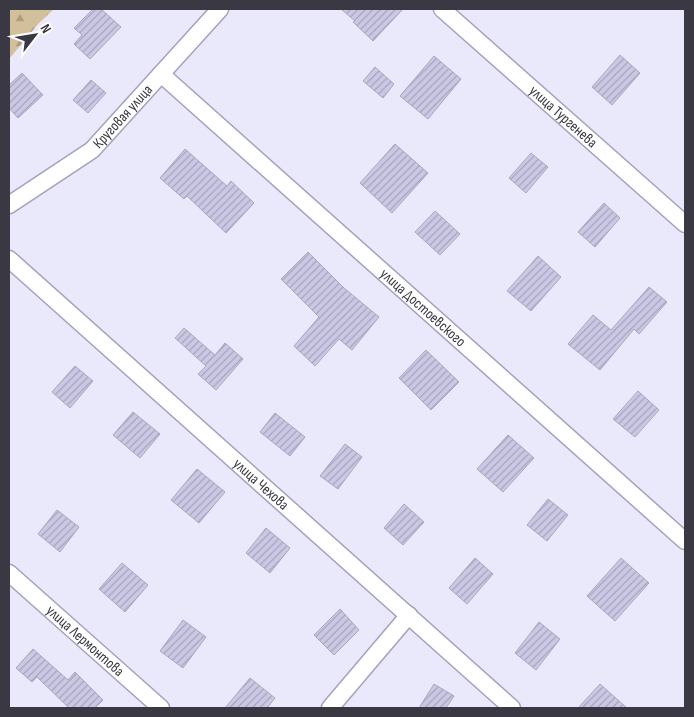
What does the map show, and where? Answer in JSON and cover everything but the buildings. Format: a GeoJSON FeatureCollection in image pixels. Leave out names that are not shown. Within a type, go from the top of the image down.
{"type":"FeatureCollection","features":[{"type":"Feature","properties":{"kind":"street","name":"Круговая улица"},"geometry":{"type":"LineString","coordinates":[[9,204],[92,150],[220,9]]}},
{"type":"Feature","properties":{"kind":"street","name":"улица Тургенева"},"geometry":{"type":"LineString","coordinates":[[442,9],[685,224]]}},
{"type":"Feature","properties":{"kind":"street","name":"улица Достоевского"},"geometry":{"type":"LineString","coordinates":[[161,74],[685,541]]}},
{"type":"Feature","properties":{"kind":"street","name":"улица Чехова"},"geometry":{"type":"LineString","coordinates":[[9,259],[512,708]]}},
{"type":"Feature","properties":{"kind":"street","name":"улица Лермонтова"},"geometry":{"type":"LineString","coordinates":[[9,573],[162,708]]}},
{"type":"Feature","properties":{"kind":"street"},"geometry":{"type":"LineString","coordinates":[[330,708],[409,616]]}},
{"type":"Feature","properties":{"kind":"green space"},"geometry":{"type":"Polygon","coordinates":[[[11,9],[54,9],[38,24],[9,59],[9,11],[11,9]]]}}]}
